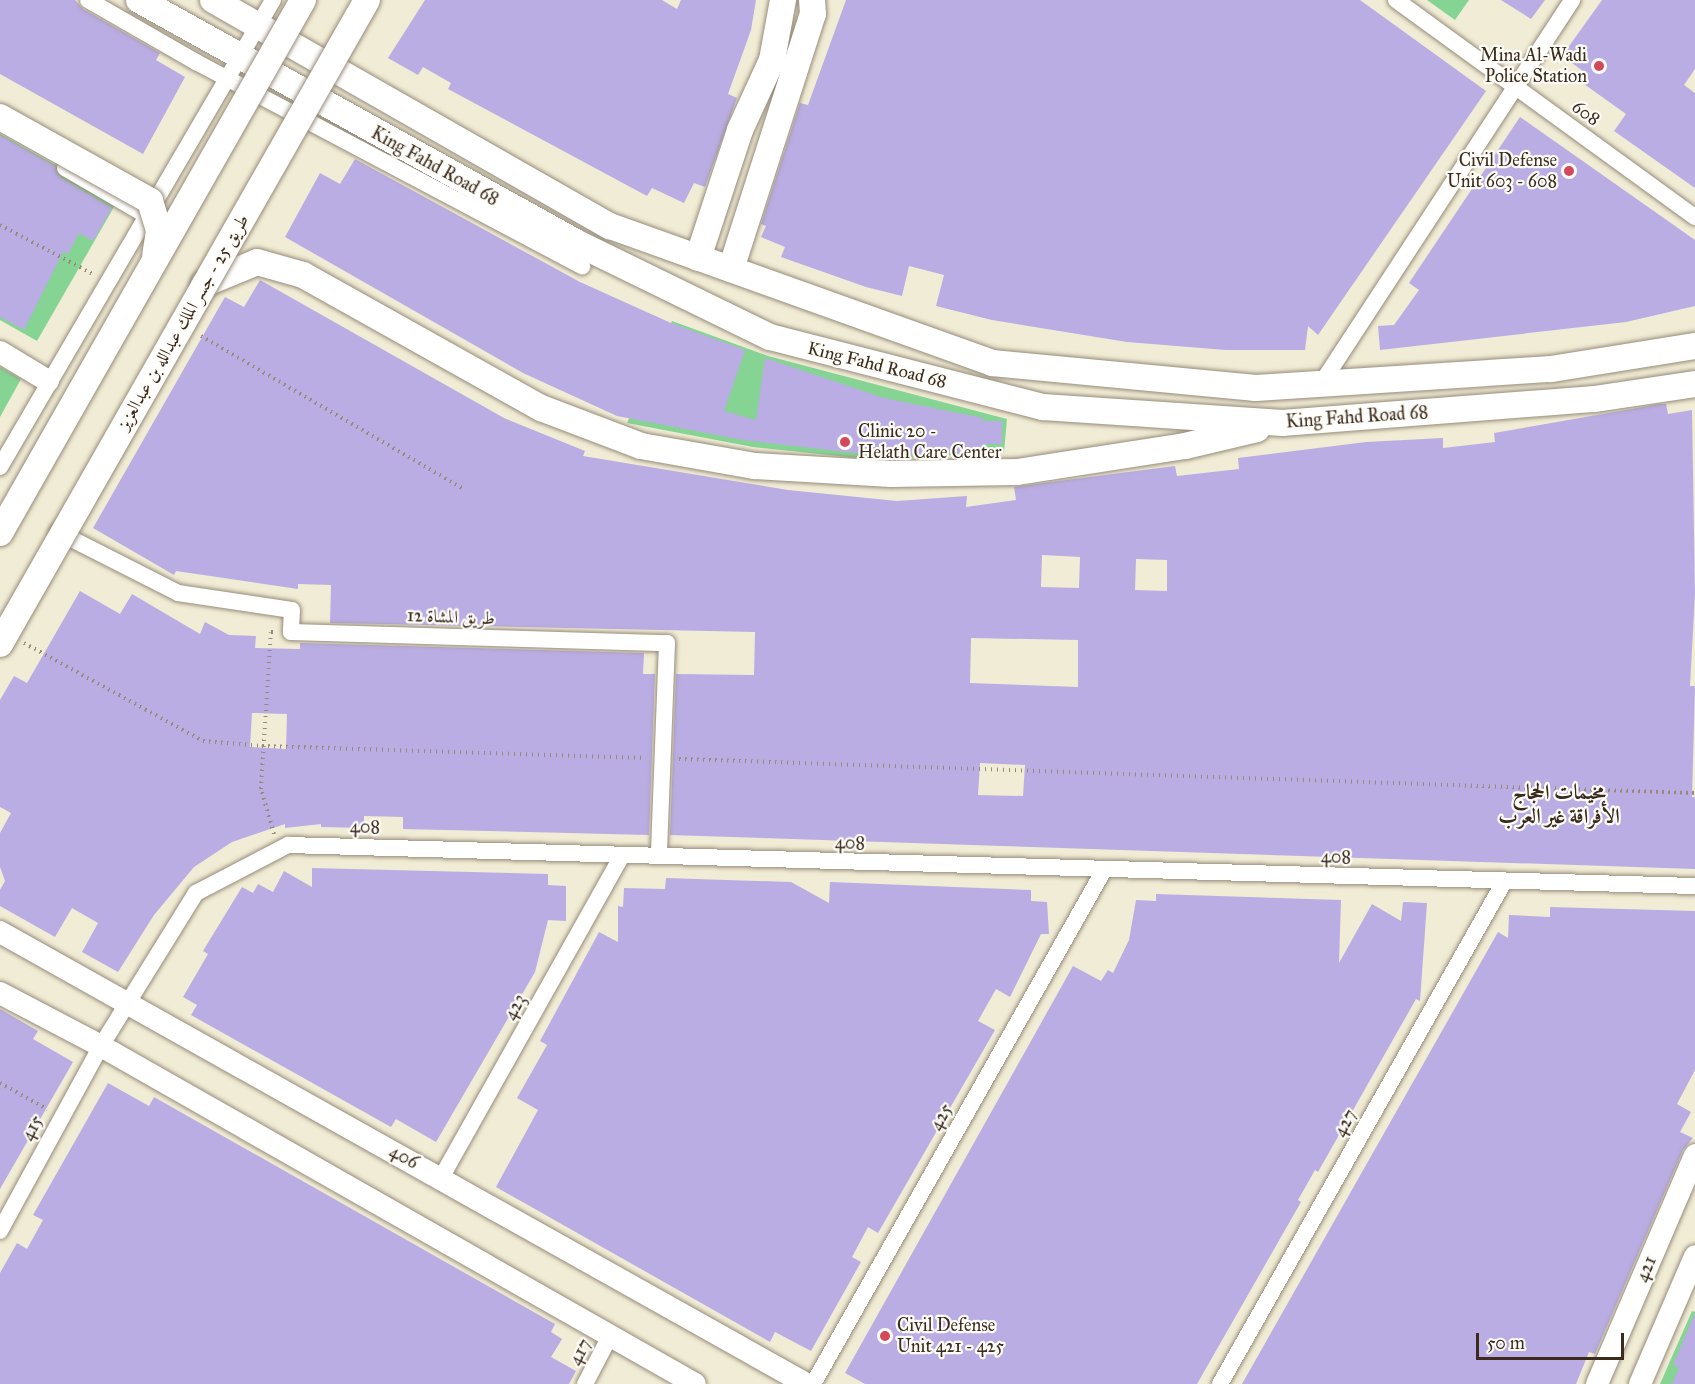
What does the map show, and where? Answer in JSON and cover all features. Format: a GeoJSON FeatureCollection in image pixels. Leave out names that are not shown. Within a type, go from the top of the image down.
{"type":"FeatureCollection","features":[{"type":"Feature","properties":{"kind":"main road","name":"King Fahd Road 68"},"geometry":{"type":"LineString","coordinates":[[139,0],[238,59],[573,241],[770,338],[1042,407],[1282,423],[1595,399],[1695,384]]}},
{"type":"Feature","properties":{"kind":"main road","name":"King Fahd Road 68"},"geometry":{"type":"LineString","coordinates":[[213,0],[610,226],[992,363],[1256,388],[1551,369],[1695,346]]}},
{"type":"Feature","properties":{"kind":"main road"},"geometry":{"type":"LineString","coordinates":[[0,533],[303,0]]}},
{"type":"Feature","properties":{"kind":"main road","name":"طريق 25 - جسر الملك عبدالله بن عبدالعزيز"},"geometry":{"type":"LineString","coordinates":[[10,643],[204,284],[367,0]]}},
{"type":"Feature","properties":{"kind":"main road"},"geometry":{"type":"LineString","coordinates":[[698,258],[740,130],[772,60],[783,0]]}},
{"type":"Feature","properties":{"kind":"main road"},"geometry":{"type":"LineString","coordinates":[[731,269],[813,14],[812,0]]}},
{"type":"Feature","properties":{"kind":"main road"},"geometry":{"type":"LineString","coordinates":[[0,117],[150,201],[159,231],[153,263]]}},
{"type":"Feature","properties":{"kind":"main road"},"geometry":{"type":"LineString","coordinates":[[204,284],[257,262],[303,275],[541,408],[641,446],[755,466],[891,474],[1017,472],[1185,446],[1282,423]]}},
{"type":"Feature","properties":{"kind":"street"},"geometry":{"type":"LineString","coordinates":[[88,0],[196,62],[582,266]]}},
{"type":"Feature","properties":{"kind":"street"},"geometry":{"type":"LineString","coordinates":[[0,467],[48,381],[109,283],[273,0]]}},
{"type":"Feature","properties":{"kind":"street","name":"608"},"geometry":{"type":"LineString","coordinates":[[1396,0],[1695,217]]}},
{"type":"Feature","properties":{"kind":"street"},"geometry":{"type":"LineString","coordinates":[[1321,384],[1513,84],[1572,0]]}},
{"type":"Feature","properties":{"kind":"street"},"geometry":{"type":"LineString","coordinates":[[0,129],[147,216]]}},
{"type":"Feature","properties":{"kind":"street"},"geometry":{"type":"LineString","coordinates":[[0,352],[48,381]]}},
{"type":"Feature","properties":{"kind":"street"},"geometry":{"type":"LineString","coordinates":[[58,532],[178,592],[292,610],[291,632]]}},
{"type":"Feature","properties":{"kind":"street","name":"طريق المشاة 12"},"geometry":{"type":"LineString","coordinates":[[291,632],[667,643],[659,856]]}},
{"type":"Feature","properties":{"kind":"street","name":"408"},"geometry":{"type":"LineString","coordinates":[[101,1046],[196,893],[288,845],[1695,886]]}},
{"type":"Feature","properties":{"kind":"street","name":"423"},"geometry":{"type":"LineString","coordinates":[[441,1178],[622,855]]}},
{"type":"Feature","properties":{"kind":"street","name":"425"},"geometry":{"type":"LineString","coordinates":[[813,1384],[1104,870]]}},
{"type":"Feature","properties":{"kind":"street","name":"427"},"geometry":{"type":"LineString","coordinates":[[1220,1384],[1503,882]]}},
{"type":"Feature","properties":{"kind":"street","name":"406"},"geometry":{"type":"LineString","coordinates":[[0,932],[806,1384]]}},
{"type":"Feature","properties":{"kind":"street"},"geometry":{"type":"LineString","coordinates":[[0,993],[101,1046],[609,1338],[695,1384]]}},
{"type":"Feature","properties":{"kind":"street","name":"415"},"geometry":{"type":"LineString","coordinates":[[0,1231],[101,1046]]}},
{"type":"Feature","properties":{"kind":"street","name":"421"},"geometry":{"type":"LineString","coordinates":[[1597,1384],[1695,1155]]}},
{"type":"Feature","properties":{"kind":"street"},"geometry":{"type":"LineString","coordinates":[[1640,1384],[1695,1256]]}},
{"type":"Feature","properties":{"kind":"street","name":"417"},"geometry":{"type":"LineString","coordinates":[[585,1384],[609,1338]]}},
{"type":"Feature","properties":{"kind":"path"},"geometry":{"type":"LineString","coordinates":[[0,225],[109,283]]}},
{"type":"Feature","properties":{"kind":"path"},"geometry":{"type":"LineString","coordinates":[[190,330],[462,488]]}},
{"type":"Feature","properties":{"kind":"path"},"geometry":{"type":"LineString","coordinates":[[279,850],[261,789],[262,746],[271,632],[291,632]]}},
{"type":"Feature","properties":{"kind":"path"},"geometry":{"type":"LineString","coordinates":[[10,643],[202,741],[262,746],[1695,793]]}},
{"type":"Feature","properties":{"kind":"path"},"geometry":{"type":"LineString","coordinates":[[0,1083],[61,1117]]}},
{"type":"Feature","properties":{"kind":"green space"},"geometry":{"type":"Polygon","coordinates":[[[1427,0],[1469,0],[1455,20],[1427,0]]]}},
{"type":"Feature","properties":{"kind":"green space"},"geometry":{"type":"Polygon","coordinates":[[[0,134],[118,200],[37,341],[0,320],[0,134]]]}},
{"type":"Feature","properties":{"kind":"green space"},"geometry":{"type":"Polygon","coordinates":[[[672,321],[768,356],[1007,419],[1004,452],[876,460],[753,447],[627,423],[672,321]]]}},
{"type":"Feature","properties":{"kind":"green space"},"geometry":{"type":"Polygon","coordinates":[[[0,367],[21,379],[0,417],[0,367]]]}},
{"type":"Feature","properties":{"kind":"green space"},"geometry":{"type":"Polygon","coordinates":[[[1692,1311],[1695,1312],[1695,1384],[1660,1384],[1692,1311]]]}},
{"type":"Feature","properties":{"kind":"building"},"geometry":{"type":"Polygon","coordinates":[[[0,0],[75,0],[83,9],[160,53],[156,60],[185,77],[143,154],[0,74],[0,0]]]}},
{"type":"Feature","properties":{"kind":"building"},"geometry":{"type":"Polygon","coordinates":[[[425,0],[662,0],[677,9],[681,0],[756,0],[751,30],[728,94],[737,98],[705,187],[694,183],[684,203],[652,188],[647,196],[448,89],[451,83],[423,67],[418,75],[388,58],[425,0]]]}},
{"type":"Feature","properties":{"kind":"building"},"geometry":{"type":"Polygon","coordinates":[[[846,0],[1360,0],[1486,91],[1318,335],[1308,326],[1305,350],[1226,350],[1127,342],[992,320],[936,306],[944,275],[909,266],[902,296],[866,287],[781,257],[785,247],[761,237],[766,226],[761,224],[800,103],[808,105],[846,0]]]}},
{"type":"Feature","properties":{"kind":"building"},"geometry":{"type":"Polygon","coordinates":[[[1501,0],[1545,0],[1531,19],[1501,0]]]}},
{"type":"Feature","properties":{"kind":"building"},"geometry":{"type":"Polygon","coordinates":[[[1602,0],[1695,0],[1695,69],[1684,85],[1695,93],[1695,188],[1614,131],[1626,114],[1577,79],[1583,71],[1562,56],[1602,0]]]}},
{"type":"Feature","properties":{"kind":"building"},"geometry":{"type":"Polygon","coordinates":[[[1520,117],[1695,240],[1695,306],[1626,322],[1380,350],[1378,326],[1394,325],[1419,290],[1409,283],[1520,117]]]}},
{"type":"Feature","properties":{"kind":"building"},"geometry":{"type":"Polygon","coordinates":[[[0,135],[55,166],[60,177],[112,208],[93,241],[79,233],[68,254],[63,252],[24,330],[0,317],[0,135]]]}},
{"type":"Feature","properties":{"kind":"building"},"geometry":{"type":"Polygon","coordinates":[[[355,159],[580,282],[671,323],[745,350],[724,411],[756,420],[765,358],[884,398],[983,418],[983,421],[1002,421],[1002,444],[983,444],[983,453],[872,455],[743,440],[617,416],[523,373],[285,237],[320,173],[340,184],[355,159]]]}},
{"type":"Feature","properties":{"kind":"building"},"geometry":{"type":"Polygon","coordinates":[[[260,280],[504,418],[585,451],[583,456],[788,490],[897,501],[967,496],[966,507],[1016,500],[1014,487],[1175,466],[1177,476],[1239,469],[1238,458],[1366,442],[1443,438],[1443,448],[1495,442],[1494,433],[1660,404],[1666,404],[1668,414],[1692,410],[1695,593],[1690,686],[1695,686],[1692,797],[1695,797],[1695,869],[670,835],[676,674],[754,675],[755,632],[330,623],[331,585],[298,584],[298,589],[176,571],[174,575],[93,528],[225,297],[244,307],[260,280]],[[1042,555],[1041,587],[1079,588],[1080,557],[1042,555]],[[1136,559],[1135,590],[1167,591],[1167,560],[1136,559]],[[971,638],[970,683],[1078,687],[1078,640],[971,638]],[[980,763],[978,795],[1023,796],[1025,765],[980,763]]]}},
{"type":"Feature","properties":{"kind":"building"},"geometry":{"type":"Polygon","coordinates":[[[80,591],[120,614],[132,594],[200,634],[205,622],[229,635],[256,636],[255,648],[300,649],[300,643],[644,653],[643,674],[655,674],[649,835],[403,829],[403,817],[364,816],[364,828],[321,827],[321,824],[285,828],[285,824],[232,842],[194,867],[154,915],[118,972],[82,952],[98,923],[72,908],[55,937],[0,906],[0,890],[5,881],[0,867],[0,833],[11,813],[0,807],[0,700],[14,676],[27,683],[80,591]],[[252,713],[250,747],[286,749],[287,714],[252,713]]]}},
{"type":"Feature","properties":{"kind":"building"},"geometry":{"type":"Polygon","coordinates":[[[312,868],[548,874],[548,885],[566,886],[566,921],[548,920],[535,972],[436,1142],[396,1119],[391,1127],[191,1015],[197,1005],[183,997],[208,954],[203,951],[242,887],[253,893],[258,884],[273,892],[284,871],[312,887],[312,868]]]}},
{"type":"Feature","properties":{"kind":"building"},"geometry":{"type":"Polygon","coordinates":[[[666,878],[791,882],[829,903],[830,882],[1031,890],[1031,901],[1047,902],[1049,934],[1041,934],[1010,997],[996,989],[978,1021],[995,1030],[878,1233],[868,1227],[852,1257],[861,1262],[811,1351],[775,1332],[770,1342],[496,1187],[538,1110],[517,1098],[547,1045],[540,1041],[599,932],[618,942],[618,906],[623,907],[624,888],[665,889],[666,878]]]}},
{"type":"Feature","properties":{"kind":"building"},"geometry":{"type":"Polygon","coordinates":[[[1156,894],[1341,900],[1339,963],[1372,904],[1401,921],[1403,902],[1427,903],[1420,1001],[1416,999],[1318,1172],[1315,1170],[1298,1200],[1301,1202],[1197,1384],[865,1384],[845,1373],[1073,966],[1101,981],[1108,970],[1113,973],[1129,940],[1136,900],[1156,901],[1156,894]]]}},
{"type":"Feature","properties":{"kind":"building"},"geometry":{"type":"Polygon","coordinates":[[[1550,907],[1695,911],[1695,1070],[1677,1104],[1691,1112],[1680,1132],[1693,1138],[1683,1150],[1595,1354],[1589,1352],[1576,1384],[1242,1384],[1498,932],[1508,938],[1509,915],[1550,917],[1550,907]]]}},
{"type":"Feature","properties":{"kind":"building"},"geometry":{"type":"Polygon","coordinates":[[[0,1009],[38,1031],[33,1039],[73,1062],[0,1189],[0,1009]]]}},
{"type":"Feature","properties":{"kind":"building"},"geometry":{"type":"Polygon","coordinates":[[[108,1083],[149,1106],[154,1097],[555,1324],[551,1332],[562,1339],[551,1357],[576,1371],[569,1384],[0,1384],[0,1273],[17,1243],[27,1249],[43,1220],[33,1215],[108,1083]]]}},
{"type":"Feature","properties":{"kind":"building"},"geometry":{"type":"Polygon","coordinates":[[[1695,1313],[1695,1384],[1672,1384],[1679,1367],[1673,1365],[1695,1313]]]}},
{"type":"Feature","properties":{"kind":"place","name":"Mina Al-Wadi Police Station"},"geometry":{"type":"Point","coordinates":[1599,66]}},
{"type":"Feature","properties":{"kind":"place","name":"Civil Defense Unit 603 - 608"},"geometry":{"type":"Point","coordinates":[1569,171]}},
{"type":"Feature","properties":{"kind":"place","name":"Clinic 20 - Helath Care Center"},"geometry":{"type":"Point","coordinates":[845,442]}},
{"type":"Feature","properties":{"kind":"place","name":"Civil Defense Unit 421 - 425"},"geometry":{"type":"Point","coordinates":[885,1336]}},
{"type":"Feature","properties":{"kind":"district","name":"مخيمات الحجاج الأفراقة غير العرب"},"geometry":{"type":"Point","coordinates":[1559,804]}}]}
